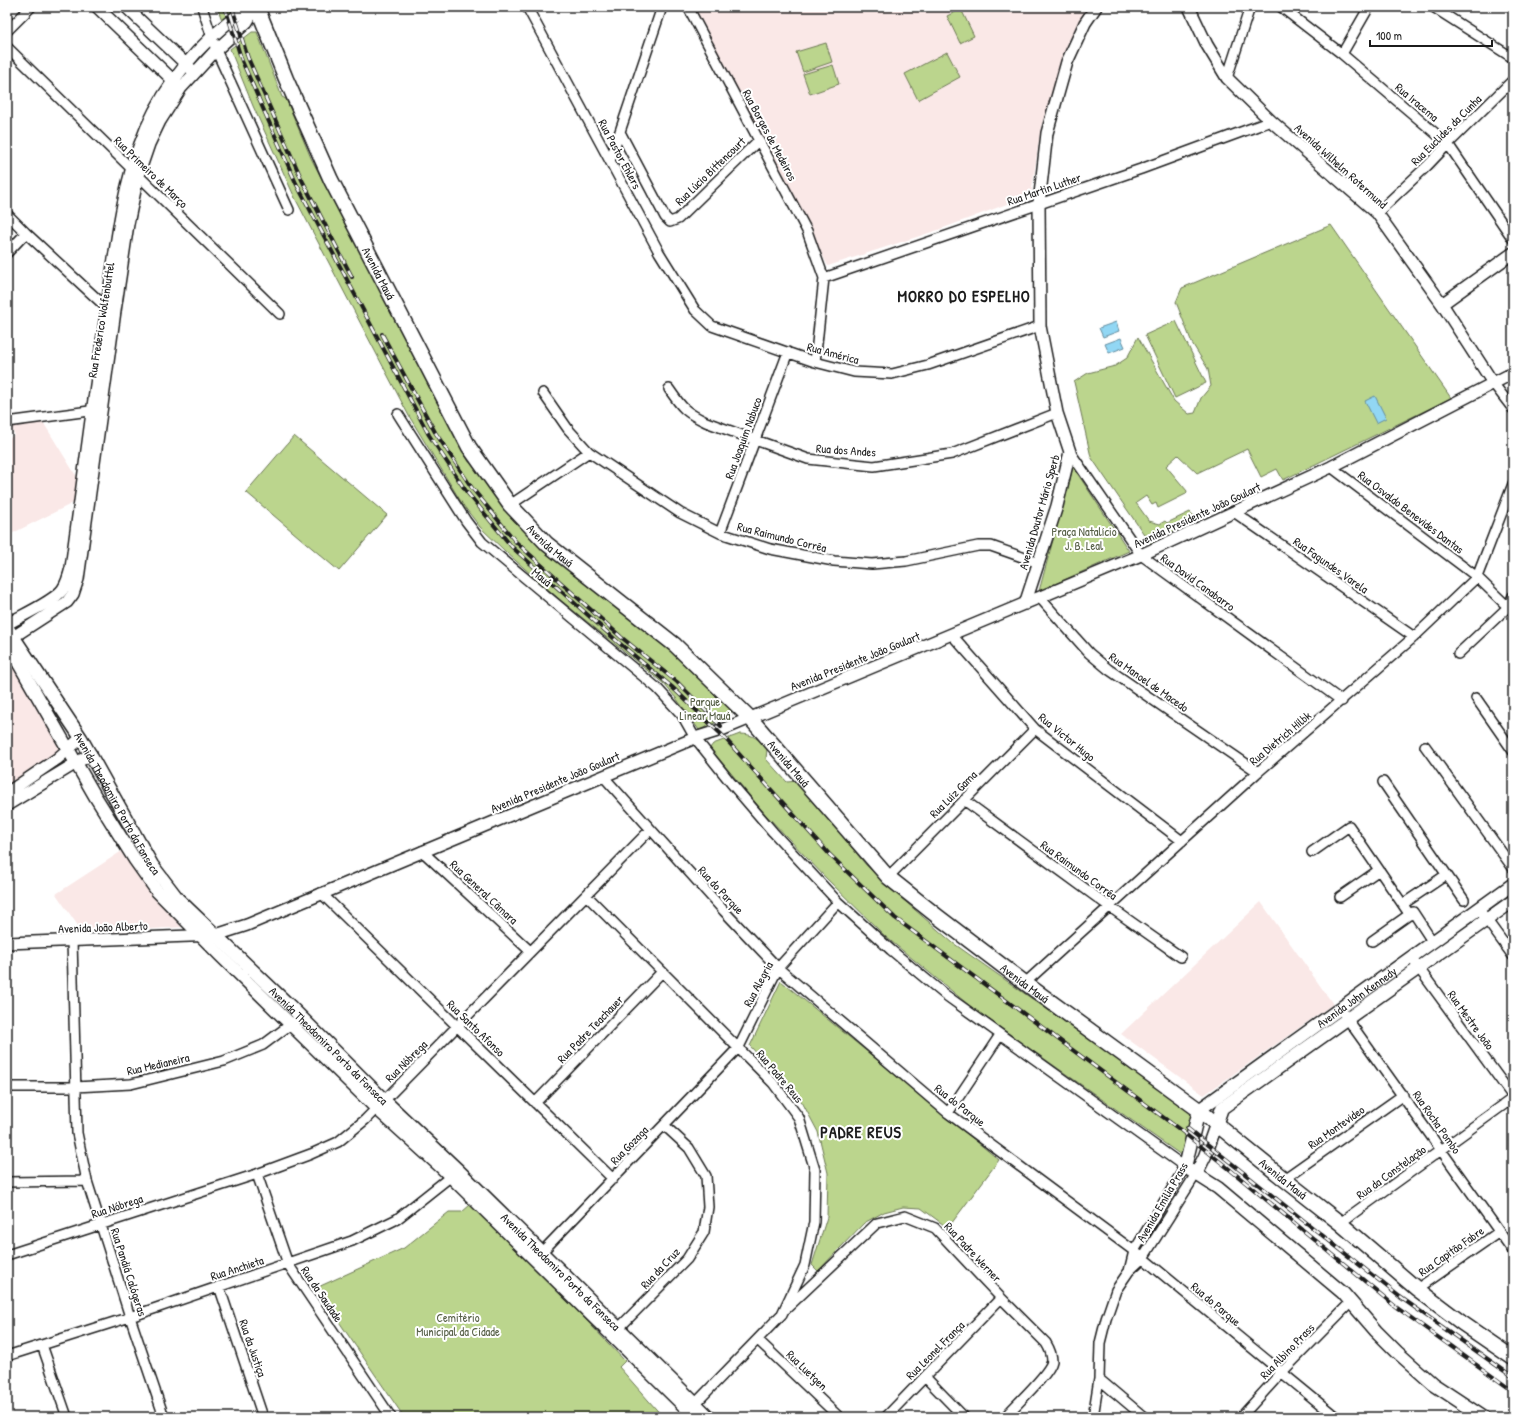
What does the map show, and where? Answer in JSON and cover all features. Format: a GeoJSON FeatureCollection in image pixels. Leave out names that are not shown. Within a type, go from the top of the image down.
{"type":"FeatureCollection","features":[{"type":"Feature","properties":{"kind":"main road","name":"Avenida Mauá"},"geometry":{"type":"LineString","coordinates":[[255,7],[331,180],[469,447],[510,505],[547,544],[675,645],[750,718],[888,877],[1025,983],[1216,1123],[1284,1179],[1340,1222],[1417,1289],[1513,1358]]}},
{"type":"Feature","properties":{"kind":"main road","name":"Avenida Theodomiro Porto da Fonseca"},"geometry":{"type":"LineString","coordinates":[[7,626],[9,640],[38,695],[112,824],[145,876],[216,936],[235,961]]}},
{"type":"Feature","properties":{"kind":"main road","name":"Avenida Theodomiro Porto da Fonseca"},"geometry":{"type":"LineString","coordinates":[[9,640],[48,689],[81,738],[91,754],[123,816],[157,874],[174,902],[201,936],[235,961],[269,994],[300,1016],[318,1042],[347,1072],[566,1282],[693,1411],[709,1417]]}},
{"type":"Feature","properties":{"kind":"main road"},"geometry":{"type":"LineString","coordinates":[[38,695],[48,689]]}},
{"type":"Feature","properties":{"kind":"main road"},"geometry":{"type":"LineString","coordinates":[[112,824],[123,816]]}},
{"type":"Feature","properties":{"kind":"main road"},"geometry":{"type":"LineString","coordinates":[[128,850],[139,843]]}},
{"type":"Feature","properties":{"kind":"main road","name":"Avenida John Kennedy"},"geometry":{"type":"LineString","coordinates":[[1199,1110],[1513,884]]}},
{"type":"Feature","properties":{"kind":"main road","name":"Avenida John Kennedy"},"geometry":{"type":"LineString","coordinates":[[1216,1123],[1222,1108],[1513,901]]}},
{"type":"Feature","properties":{"kind":"main road","name":"Avenida Theodomiro Porto da Fonseca"},"geometry":{"type":"LineString","coordinates":[[269,994],[292,1025],[318,1042]]}},
{"type":"Feature","properties":{"kind":"main road","name":"Avenida Emília Prass"},"geometry":{"type":"LineString","coordinates":[[1185,1167],[1199,1110]]}},
{"type":"Feature","properties":{"kind":"main road","name":"Avenida Emília Prass"},"geometry":{"type":"LineString","coordinates":[[1196,1174],[1205,1156],[1216,1123]]}},
{"type":"Feature","properties":{"kind":"main road"},"geometry":{"type":"LineString","coordinates":[[1185,1167],[1218,1188],[1342,1293],[1376,1332],[1434,1384],[1482,1417]]}},
{"type":"Feature","properties":{"kind":"street"},"geometry":{"type":"LineString","coordinates":[[7,31],[31,7]]}},
{"type":"Feature","properties":{"kind":"street"},"geometry":{"type":"LineString","coordinates":[[97,7],[177,84]]}},
{"type":"Feature","properties":{"kind":"street"},"geometry":{"type":"LineString","coordinates":[[126,7],[195,72]]}},
{"type":"Feature","properties":{"kind":"street"},"geometry":{"type":"LineString","coordinates":[[202,7],[216,50],[289,210]]}},
{"type":"Feature","properties":{"kind":"street","name":"Rua Frederico Wolfenbuttel"},"geometry":{"type":"LineString","coordinates":[[177,84],[195,72],[216,50],[247,22],[255,7]]}},
{"type":"Feature","properties":{"kind":"street","name":"Rua Frederico Wolfenbuttel"},"geometry":{"type":"LineString","coordinates":[[9,640],[67,602],[73,594],[78,579],[84,506],[96,411],[134,173],[186,64],[211,37],[243,11],[255,7]]}},
{"type":"Feature","properties":{"kind":"street","name":"Rua Pastor Ehlers"},"geometry":{"type":"LineString","coordinates":[[528,7],[659,252],[695,310]]}},
{"type":"Feature","properties":{"kind":"street"},"geometry":{"type":"LineString","coordinates":[[610,161],[662,7]]}},
{"type":"Feature","properties":{"kind":"street","name":"Rua Borges de Medeiros"},"geometry":{"type":"LineString","coordinates":[[688,7],[807,231],[824,278]]}},
{"type":"Feature","properties":{"kind":"street","name":"Avenida Doutor Mário Sperb"},"geometry":{"type":"LineString","coordinates":[[1025,604],[1057,506],[1070,452],[1057,413],[1040,326],[1039,203],[1046,133],[1067,62],[1085,23],[1096,7]]}},
{"type":"Feature","properties":{"kind":"street","name":"Avenida Wilhelm Rotermund"},"geometry":{"type":"LineString","coordinates":[[1189,7],[1206,45],[1227,78],[1271,121],[1377,213],[1442,304],[1493,384],[1513,409]]}},
{"type":"Feature","properties":{"kind":"street"},"geometry":{"type":"LineString","coordinates":[[1227,78],[1250,7]]}},
{"type":"Feature","properties":{"kind":"street","name":"Rua Iracema"},"geometry":{"type":"LineString","coordinates":[[1280,7],[1342,54],[1448,144],[1513,239]]}},
{"type":"Feature","properties":{"kind":"street"},"geometry":{"type":"LineString","coordinates":[[1342,54],[1369,7]]}},
{"type":"Feature","properties":{"kind":"street"},"geometry":{"type":"LineString","coordinates":[[1433,7],[1513,58]]}},
{"type":"Feature","properties":{"kind":"street","name":"Rua Primeiro de Março"},"geometry":{"type":"LineString","coordinates":[[7,47],[134,173],[280,314]]}},
{"type":"Feature","properties":{"kind":"street","name":"Rua Euclides da Cunha"},"geometry":{"type":"LineString","coordinates":[[1377,213],[1427,166],[1513,80]]}},
{"type":"Feature","properties":{"kind":"street","name":"Rua Martin Luther"},"geometry":{"type":"LineString","coordinates":[[824,278],[1141,169],[1271,121]]}},
{"type":"Feature","properties":{"kind":"street","name":"Rua Lúcio Bittencourt"},"geometry":{"type":"LineString","coordinates":[[620,132],[665,217],[670,222],[678,219],[759,140]]}},
{"type":"Feature","properties":{"kind":"street"},"geometry":{"type":"LineString","coordinates":[[7,214],[111,310]]}},
{"type":"Feature","properties":{"kind":"street"},"geometry":{"type":"LineString","coordinates":[[7,253],[26,233]]}},
{"type":"Feature","properties":{"kind":"street"},"geometry":{"type":"LineString","coordinates":[[1442,304],[1513,253]]}},
{"type":"Feature","properties":{"kind":"street"},"geometry":{"type":"LineString","coordinates":[[815,362],[824,278]]}},
{"type":"Feature","properties":{"kind":"street","name":"Rua América"},"geometry":{"type":"LineString","coordinates":[[695,310],[712,326],[815,362],[854,372],[892,374],[928,365],[1040,326]]}},
{"type":"Feature","properties":{"kind":"street","name":"Rua Joaquim Nabuco"},"geometry":{"type":"LineString","coordinates":[[720,533],[788,352]]}},
{"type":"Feature","properties":{"kind":"street","name":"Avenida Presidente João Goulart"},"geometry":{"type":"LineString","coordinates":[[216,936],[247,925],[694,738],[724,729],[1141,555],[1331,467],[1493,384],[1513,372]]}},
{"type":"Feature","properties":{"kind":"street","name":"Rua dos Andes"},"geometry":{"type":"LineString","coordinates":[[669,389],[682,408],[690,415],[808,460],[874,466],[952,454],[1057,413]]}},
{"type":"Feature","properties":{"kind":"street","name":"Rua Raimundo Corrêa"},"geometry":{"type":"LineString","coordinates":[[543,393],[568,428],[589,452],[680,512],[720,533],[770,549],[834,561],[872,564],[906,562],[978,546],[991,546],[1039,563]]}},
{"type":"Feature","properties":{"kind":"street"},"geometry":{"type":"LineString","coordinates":[[7,422],[96,411]]}},
{"type":"Feature","properties":{"kind":"street","name":"Mauá"},"geometry":{"type":"LineString","coordinates":[[398,414],[466,521],[482,542],[534,586],[585,626],[657,688],[682,715],[694,738]]}},
{"type":"Feature","properties":{"kind":"street"},"geometry":{"type":"LineString","coordinates":[[510,505],[589,452]]}},
{"type":"Feature","properties":{"kind":"street","name":"Rua David Canabarro"},"geometry":{"type":"LineString","coordinates":[[1070,452],[1141,555],[1342,701]]}},
{"type":"Feature","properties":{"kind":"street","name":"Rua Osvaldo Benevides Dantas"},"geometry":{"type":"LineString","coordinates":[[1331,467],[1476,577],[1508,607]]}},
{"type":"Feature","properties":{"kind":"street","name":"Rua Dietrich Hilbk"},"geometry":{"type":"LineString","coordinates":[[1025,983],[1258,772],[1414,638],[1476,577],[1513,484]]}},
{"type":"Feature","properties":{"kind":"street","name":"Rua Frederico Wolfenbuttel"},"geometry":{"type":"LineString","coordinates":[[7,626],[55,597],[62,590],[68,580],[84,506]]}},
{"type":"Feature","properties":{"kind":"street","name":"Rua Fagundes Varela"},"geometry":{"type":"LineString","coordinates":[[1234,512],[1414,638]]}},
{"type":"Feature","properties":{"kind":"street"},"geometry":{"type":"LineString","coordinates":[[1458,654],[1508,607],[1513,596]]}},
{"type":"Feature","properties":{"kind":"street","name":"Rua Manoel de Macedo"},"geometry":{"type":"LineString","coordinates":[[1040,598],[1089,653],[1108,669],[1258,772]]}},
{"type":"Feature","properties":{"kind":"street","name":"Rua Victor Hugo"},"geometry":{"type":"LineString","coordinates":[[952,635],[1035,729],[1182,842]]}},
{"type":"Feature","properties":{"kind":"street"},"geometry":{"type":"LineString","coordinates":[[1476,698],[1513,751]]}},
{"type":"Feature","properties":{"kind":"street","name":"Rua Luiz Gama"},"geometry":{"type":"LineString","coordinates":[[888,877],[1035,729]]}},
{"type":"Feature","properties":{"kind":"street"},"geometry":{"type":"LineString","coordinates":[[7,793],[57,759],[81,738]]}},
{"type":"Feature","properties":{"kind":"street"},"geometry":{"type":"LineString","coordinates":[[694,738],[772,832],[838,902],[891,950],[944,994],[1185,1167]]}},
{"type":"Feature","properties":{"kind":"street"},"geometry":{"type":"LineString","coordinates":[[1425,746],[1513,868]]}},
{"type":"Feature","properties":{"kind":"street"},"geometry":{"type":"LineString","coordinates":[[7,805],[91,754]]}},
{"type":"Feature","properties":{"kind":"street","name":"Rua do Parque"},"geometry":{"type":"LineString","coordinates":[[603,776],[724,912],[778,968],[948,1113],[1143,1258],[1336,1417]]}},
{"type":"Feature","properties":{"kind":"street"},"geometry":{"type":"LineString","coordinates":[[1383,782],[1464,900]]}},
{"type":"Feature","properties":{"kind":"street","name":"Rua Raimundo Corrêa"},"geometry":{"type":"LineString","coordinates":[[964,800],[1181,957]]}},
{"type":"Feature","properties":{"kind":"street"},"geometry":{"type":"LineString","coordinates":[[1312,852],[1349,826],[1410,915]]}},
{"type":"Feature","properties":{"kind":"street","name":"Rua Nóbrega"},"geometry":{"type":"LineString","coordinates":[[7,1255],[257,1174],[311,1154],[338,1142],[380,1104],[650,830]]}},
{"type":"Feature","properties":{"kind":"street","name":"Rua General Câmara"},"geometry":{"type":"LineString","coordinates":[[422,852],[530,951]]}},
{"type":"Feature","properties":{"kind":"street"},"geometry":{"type":"LineString","coordinates":[[1340,897],[1379,870]]}},
{"type":"Feature","properties":{"kind":"street"},"geometry":{"type":"LineString","coordinates":[[1403,904],[1446,875]]}},
{"type":"Feature","properties":{"kind":"street","name":"Rua Santo Afonso"},"geometry":{"type":"LineString","coordinates":[[321,893],[613,1179]]}},
{"type":"Feature","properties":{"kind":"street","name":"Rua Padre Reus"},"geometry":{"type":"LineString","coordinates":[[586,895],[773,1083],[799,1118],[815,1170],[814,1222],[805,1265],[782,1314],[693,1411]]}},
{"type":"Feature","properties":{"kind":"street","name":"Rua Alegria"},"geometry":{"type":"LineString","coordinates":[[739,1048],[778,968],[838,902]]}},
{"type":"Feature","properties":{"kind":"street"},"geometry":{"type":"LineString","coordinates":[[1478,908],[1513,956]]}},
{"type":"Feature","properties":{"kind":"street"},"geometry":{"type":"LineString","coordinates":[[1372,941],[1413,912],[1432,942]]}},
{"type":"Feature","properties":{"kind":"street","name":"Avenida João Alberto"},"geometry":{"type":"LineString","coordinates":[[7,944],[72,940],[216,936]]}},
{"type":"Feature","properties":{"kind":"street","name":"Rua Pandiá Calógeras"},"geometry":{"type":"LineString","coordinates":[[72,940],[77,1133],[87,1181],[130,1317],[164,1417]]}},
{"type":"Feature","properties":{"kind":"street","name":"Rua Mestre João"},"geometry":{"type":"LineString","coordinates":[[1411,957],[1513,1098]]}},
{"type":"Feature","properties":{"kind":"street","name":"Rua Padre Teachauer"},"geometry":{"type":"LineString","coordinates":[[535,1103],[662,972]]}},
{"type":"Feature","properties":{"kind":"street","name":"Rua Rocha Pombo"},"geometry":{"type":"LineString","coordinates":[[1340,1008],[1513,1251]]}},
{"type":"Feature","properties":{"kind":"street","name":"Rua Medianeira"},"geometry":{"type":"LineString","coordinates":[[7,1087],[75,1087],[131,1084],[224,1061],[263,1045],[292,1025],[300,1016]]}},
{"type":"Feature","properties":{"kind":"street"},"geometry":{"type":"LineString","coordinates":[[948,1113],[1000,1035]]}},
{"type":"Feature","properties":{"kind":"street","name":"Rua Gozaga"},"geometry":{"type":"LineString","coordinates":[[538,1256],[739,1048]]}},
{"type":"Feature","properties":{"kind":"street","name":"Rua Montevideo"},"geometry":{"type":"LineString","coordinates":[[1284,1179],[1403,1095]]}},
{"type":"Feature","properties":{"kind":"street","name":"Rua da Constelação"},"geometry":{"type":"LineString","coordinates":[[1340,1222],[1513,1098]]}},
{"type":"Feature","properties":{"kind":"street","name":"Rua da Cruz"},"geometry":{"type":"LineString","coordinates":[[616,1332],[686,1259],[704,1232],[708,1207],[706,1176],[689,1148],[665,1126]]}},
{"type":"Feature","properties":{"kind":"street","name":"Avenida Emília Prass"},"geometry":{"type":"LineString","coordinates":[[1129,1271],[1134,1251],[1185,1167]]}},
{"type":"Feature","properties":{"kind":"street","name":"Rua da Saudade"},"geometry":{"type":"LineString","coordinates":[[257,1174],[288,1264],[391,1417]]}},
{"type":"Feature","properties":{"kind":"street","name":"Rua Anchieta"},"geometry":{"type":"LineString","coordinates":[[7,1356],[130,1317],[352,1241],[397,1219],[454,1174]]}},
{"type":"Feature","properties":{"kind":"street","name":"Avenida Emília Prass"},"geometry":{"type":"LineString","coordinates":[[1093,1417],[1099,1378],[1100,1343],[1116,1290],[1129,1271],[1143,1258],[1196,1174]]}},
{"type":"Feature","properties":{"kind":"street"},"geometry":{"type":"LineString","coordinates":[[7,1182],[87,1181]]}},
{"type":"Feature","properties":{"kind":"street","name":"Rua Padre Werner"},"geometry":{"type":"LineString","coordinates":[[782,1314],[877,1223],[905,1216],[935,1228],[1000,1298],[1046,1343],[1050,1352],[1052,1362],[1045,1374],[1005,1417]]}},
{"type":"Feature","properties":{"kind":"street","name":"Rua Capitão Fabre"},"geometry":{"type":"LineString","coordinates":[[1417,1289],[1499,1232]]}},
{"type":"Feature","properties":{"kind":"street","name":"Rua da Justiça"},"geometry":{"type":"LineString","coordinates":[[219,1286],[263,1417]]}},
{"type":"Feature","properties":{"kind":"street","name":"Rua Leonel França"},"geometry":{"type":"LineString","coordinates":[[886,1417],[1000,1298]]}},
{"type":"Feature","properties":{"kind":"street","name":"Rua Albino Prass"},"geometry":{"type":"LineString","coordinates":[[1241,1417],[1281,1373],[1351,1302]]}},
{"type":"Feature","properties":{"kind":"street","name":"Rua Luetgen"},"geometry":{"type":"LineString","coordinates":[[758,1340],[839,1417]]}},
{"type":"Feature","properties":{"kind":"street"},"geometry":{"type":"LineString","coordinates":[[42,1345],[67,1417]]}},
{"type":"Feature","properties":{"kind":"street"},"geometry":{"type":"LineString","coordinates":[[925,1377],[964,1417]]}},
{"type":"Feature","properties":{"kind":"street"},"geometry":{"type":"LineString","coordinates":[[1099,1378],[1144,1417]]}},
{"type":"Feature","properties":{"kind":"shaded area"},"geometry":{"type":"Polygon","coordinates":[[[692,7],[1091,7],[1069,40],[1041,127],[1031,195],[938,230],[828,266],[692,7]]]}},
{"type":"Feature","properties":{"kind":"shaded area"},"geometry":{"type":"Polygon","coordinates":[[[43,422],[80,482],[77,501],[7,536],[7,440],[15,435],[10,427],[43,422]]]}},
{"type":"Feature","properties":{"kind":"shaded area"},"geometry":{"type":"Polygon","coordinates":[[[7,648],[61,743],[54,758],[7,787],[7,648]]]}},
{"type":"Feature","properties":{"kind":"shaded area"},"geometry":{"type":"Polygon","coordinates":[[[125,849],[185,927],[83,933],[56,894],[125,849]]]}},
{"type":"Feature","properties":{"kind":"shaded area"},"geometry":{"type":"Polygon","coordinates":[[[1261,902],[1333,1004],[1204,1095],[1121,1034],[1261,902]]]}},
{"type":"Feature","properties":{"kind":"green space"},"geometry":{"type":"Polygon","coordinates":[[[217,7],[237,7],[222,20],[217,7]]]}},
{"type":"Feature","properties":{"kind":"green space"},"geometry":{"type":"Polygon","coordinates":[[[961,9],[974,36],[960,43],[947,16],[961,9]]]}},
{"type":"Feature","properties":{"kind":"green space","name":"Parque Linear Mauá"},"geometry":{"type":"Polygon","coordinates":[[[252,32],[257,32],[282,97],[286,99],[311,158],[431,389],[453,428],[453,433],[469,462],[475,464],[534,538],[576,577],[671,650],[731,709],[731,716],[699,730],[664,684],[558,598],[507,553],[480,527],[463,505],[409,416],[295,198],[253,106],[230,49],[252,32]]]}},
{"type":"Feature","properties":{"kind":"green space"},"geometry":{"type":"Polygon","coordinates":[[[826,43],[832,62],[803,72],[796,52],[826,43]]]}},
{"type":"Feature","properties":{"kind":"green space"},"geometry":{"type":"Polygon","coordinates":[[[947,52],[960,77],[918,100],[905,74],[947,52]]]}},
{"type":"Feature","properties":{"kind":"green space"},"geometry":{"type":"Polygon","coordinates":[[[833,65],[839,84],[810,94],[803,74],[833,65]]]}},
{"type":"Feature","properties":{"kind":"green space"},"geometry":{"type":"Polygon","coordinates":[[[1331,225],[1451,398],[1283,480],[1277,469],[1261,477],[1247,449],[1197,473],[1178,455],[1166,466],[1187,491],[1186,494],[1158,508],[1156,503],[1152,505],[1146,496],[1136,503],[1149,521],[1160,524],[1165,521],[1167,523],[1190,512],[1195,517],[1194,521],[1150,543],[1091,457],[1074,382],[1088,373],[1115,366],[1127,358],[1138,337],[1174,401],[1189,414],[1195,413],[1201,398],[1211,386],[1208,369],[1192,343],[1176,302],[1182,288],[1331,225]]]}},
{"type":"Feature","properties":{"kind":"green space"},"geometry":{"type":"Polygon","coordinates":[[[1176,321],[1206,383],[1175,398],[1145,335],[1176,321]]]}},
{"type":"Feature","properties":{"kind":"green space"},"geometry":{"type":"Polygon","coordinates":[[[294,436],[387,515],[339,571],[246,492],[294,436]]]}},
{"type":"Feature","properties":{"kind":"green space","name":"Praça Natalício J. B. Leal"},"geometry":{"type":"Polygon","coordinates":[[[1073,467],[1129,551],[1039,591],[1073,467]]]}},
{"type":"Feature","properties":{"kind":"green space","name":"Parque Linear Mauá"},"geometry":{"type":"Polygon","coordinates":[[[740,734],[752,736],[761,742],[767,749],[766,759],[787,782],[798,781],[866,865],[953,943],[1191,1111],[1194,1116],[1185,1153],[1181,1155],[975,1010],[886,937],[826,878],[765,814],[710,748],[713,744],[740,734]]]}},
{"type":"Feature","properties":{"kind":"green space"},"geometry":{"type":"Polygon","coordinates":[[[781,981],[999,1160],[948,1228],[921,1208],[903,1207],[884,1212],[864,1223],[818,1271],[812,1265],[827,1217],[828,1173],[818,1132],[802,1102],[750,1046],[781,981]]]}},
{"type":"Feature","properties":{"kind":"green space","name":"Cemitério Municipal da Cidade"},"geometry":{"type":"Polygon","coordinates":[[[470,1205],[535,1266],[625,1361],[619,1367],[663,1417],[404,1417],[316,1288],[404,1248],[449,1212],[462,1212],[470,1205]]]}},
{"type":"Feature","properties":{"kind":"water"},"geometry":{"type":"Polygon","coordinates":[[[1116,322],[1119,331],[1103,337],[1099,328],[1116,322]]]}},
{"type":"Feature","properties":{"kind":"water"},"geometry":{"type":"Polygon","coordinates":[[[1121,338],[1125,347],[1109,353],[1105,344],[1121,338]]]}},
{"type":"Feature","properties":{"kind":"water"},"geometry":{"type":"Polygon","coordinates":[[[1375,396],[1386,418],[1376,423],[1365,401],[1375,396]]]}},
{"type":"Feature","properties":{"kind":"railway"},"geometry":{"type":"LineString","coordinates":[[225,7],[242,61],[296,183],[429,435],[466,491],[512,547],[618,642],[672,687],[722,735],[830,855],[895,918],[1179,1129],[1396,1307],[1513,1391]]}},
{"type":"Feature","properties":{"kind":"railway"},"geometry":{"type":"LineString","coordinates":[[232,7],[248,58],[302,180],[352,277]]}},
{"type":"Feature","properties":{"kind":"railway"},"geometry":{"type":"LineString","coordinates":[[382,334],[435,432],[472,488],[516,542],[621,637],[677,682],[721,726]]}},
{"type":"Feature","properties":{"kind":"railway"},"geometry":{"type":"LineString","coordinates":[[1187,1128],[1400,1297],[1513,1377]]}},
{"type":"Feature","properties":{"kind":"district","name":"MORRO DO ESPELHO"},"geometry":{"type":"Point","coordinates":[964,296]}},
{"type":"Feature","properties":{"kind":"district","name":"PADRE REUS"},"geometry":{"type":"Point","coordinates":[861,1132]}}]}
